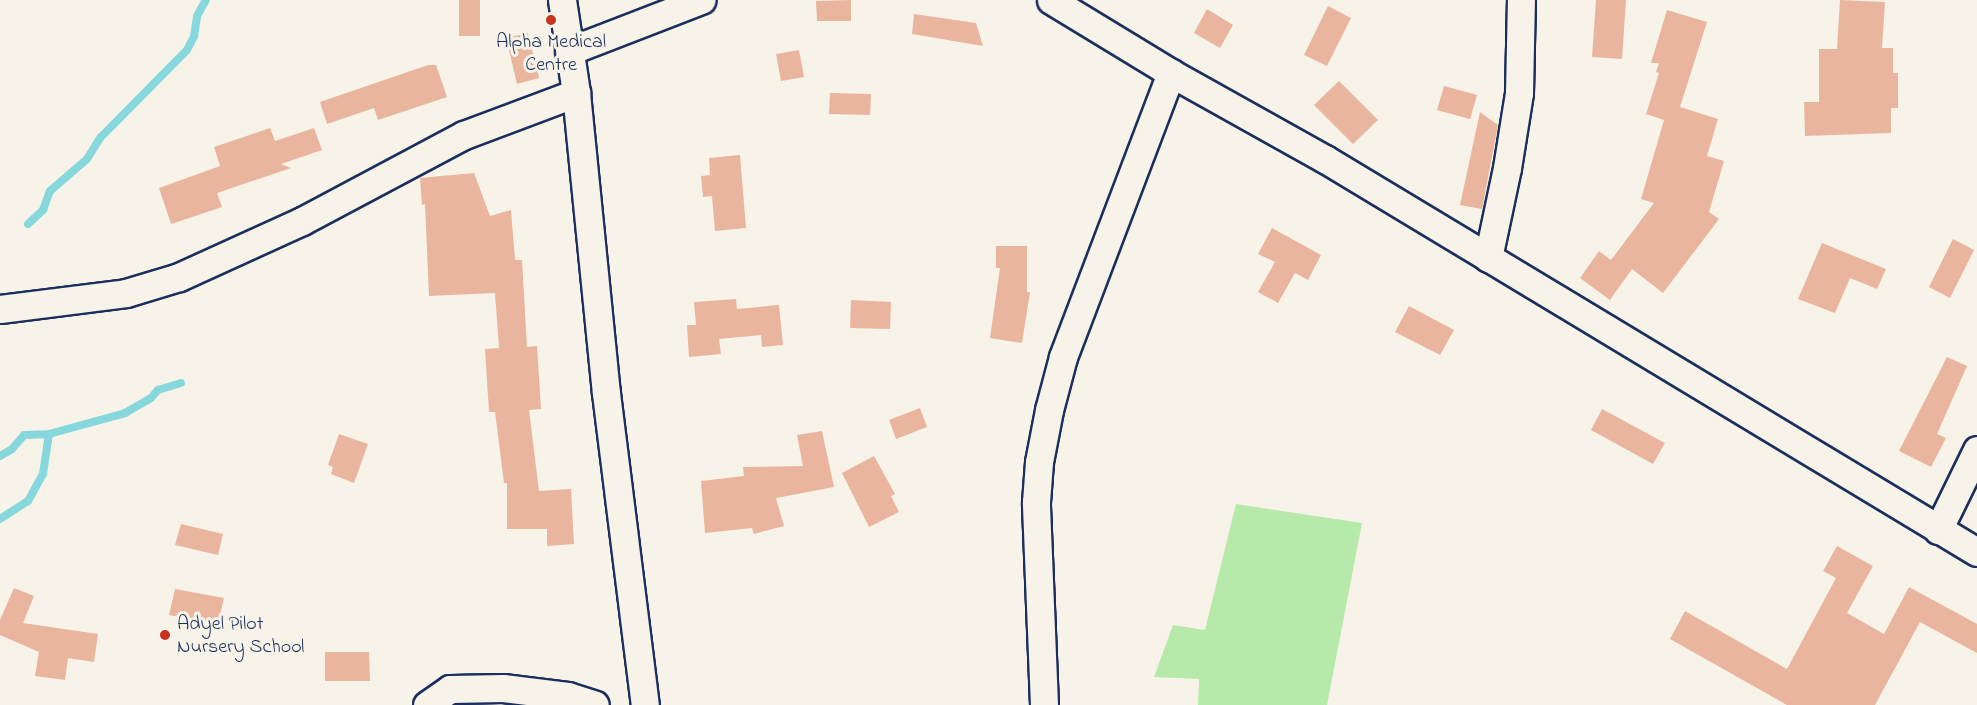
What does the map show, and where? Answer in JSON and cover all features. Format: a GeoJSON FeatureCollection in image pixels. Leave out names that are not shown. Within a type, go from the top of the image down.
{"type":"FeatureCollection","features":[{"type":"Feature","properties":{"kind":"street"},"geometry":{"type":"LineString","coordinates":[[562,0],[576,93],[604,381],[645,705]]}},
{"type":"Feature","properties":{"kind":"street"},"geometry":{"type":"LineString","coordinates":[[569,51],[701,0]]}},
{"type":"Feature","properties":{"kind":"street"},"geometry":{"type":"LineString","coordinates":[[1051,0],[1171,73],[1325,159],[1977,552]]}},
{"type":"Feature","properties":{"kind":"street"},"geometry":{"type":"LineString","coordinates":[[1488,258],[1507,168],[1519,93],[1521,0]]}},
{"type":"Feature","properties":{"kind":"street"},"geometry":{"type":"LineString","coordinates":[[1044,705],[1036,502],[1039,462],[1049,410],[1063,357],[1171,73]]}},
{"type":"Feature","properties":{"kind":"street"},"geometry":{"type":"LineString","coordinates":[[0,309],[126,292],[179,277],[302,221],[464,135],[576,93]]}},
{"type":"Feature","properties":{"kind":"street"},"geometry":{"type":"LineString","coordinates":[[1938,530],[1977,450]]}},
{"type":"Feature","properties":{"kind":"street"},"geometry":{"type":"LineString","coordinates":[[427,705],[450,689],[503,688],[568,696],[595,705]]}},
{"type":"Feature","properties":{"kind":"green space"},"geometry":{"type":"Polygon","coordinates":[[[1236,504],[1362,523],[1327,705],[1198,705],[1199,679],[1154,677],[1173,625],[1205,630],[1236,504]]]}},
{"type":"Feature","properties":{"kind":"building"},"geometry":{"type":"Polygon","coordinates":[[[459,0],[480,0],[480,36],[459,36],[459,0]]]}},
{"type":"Feature","properties":{"kind":"building"},"geometry":{"type":"Polygon","coordinates":[[[851,0],[851,21],[817,21],[816,1],[851,0]]]}},
{"type":"Feature","properties":{"kind":"building"},"geometry":{"type":"Polygon","coordinates":[[[1596,0],[1626,0],[1622,59],[1592,57],[1596,0]]]}},
{"type":"Feature","properties":{"kind":"building"},"geometry":{"type":"Polygon","coordinates":[[[1840,0],[1885,2],[1882,48],[1893,48],[1893,73],[1898,73],[1898,108],[1891,108],[1891,133],[1805,136],[1804,102],[1819,102],[1819,49],[1837,49],[1840,0]]]}},
{"type":"Feature","properties":{"kind":"building"},"geometry":{"type":"Polygon","coordinates":[[[1328,6],[1351,18],[1327,66],[1304,55],[1328,6]]]}},
{"type":"Feature","properties":{"kind":"building"},"geometry":{"type":"Polygon","coordinates":[[[1207,9],[1233,25],[1220,48],[1194,33],[1207,9]]]}},
{"type":"Feature","properties":{"kind":"building"},"geometry":{"type":"Polygon","coordinates":[[[1667,10],[1707,22],[1680,107],[1718,119],[1707,156],[1724,161],[1709,212],[1719,219],[1663,293],[1632,269],[1610,300],[1580,278],[1599,251],[1611,260],[1654,203],[1641,199],[1664,120],[1646,114],[1659,73],[1656,72],[1659,63],[1651,63],[1667,10]]]}},
{"type":"Feature","properties":{"kind":"building"},"geometry":{"type":"Polygon","coordinates":[[[914,14],[976,23],[983,46],[912,34],[914,14]]]}},
{"type":"Feature","properties":{"kind":"building"},"geometry":{"type":"Polygon","coordinates":[[[528,33],[539,78],[517,84],[506,38],[528,33]]]}},
{"type":"Feature","properties":{"kind":"building"},"geometry":{"type":"Polygon","coordinates":[[[799,50],[804,77],[781,81],[776,54],[799,50]]]}},
{"type":"Feature","properties":{"kind":"building"},"geometry":{"type":"Polygon","coordinates":[[[428,65],[436,65],[447,97],[378,120],[374,108],[327,124],[320,102],[428,65]]]}},
{"type":"Feature","properties":{"kind":"building"},"geometry":{"type":"Polygon","coordinates":[[[1339,81],[1378,120],[1353,144],[1314,105],[1339,81]]]}},
{"type":"Feature","properties":{"kind":"building"},"geometry":{"type":"Polygon","coordinates":[[[1444,86],[1477,95],[1470,119],[1437,110],[1444,86]]]}},
{"type":"Feature","properties":{"kind":"building"},"geometry":{"type":"Polygon","coordinates":[[[830,93],[871,94],[870,115],[829,114],[830,93]]]}},
{"type":"Feature","properties":{"kind":"building"},"geometry":{"type":"Polygon","coordinates":[[[1480,112],[1498,125],[1482,209],[1460,205],[1480,112]]]}},
{"type":"Feature","properties":{"kind":"building"},"geometry":{"type":"Polygon","coordinates":[[[270,128],[275,141],[314,128],[322,150],[281,164],[291,168],[217,193],[222,207],[171,224],[159,188],[220,166],[214,147],[270,128]]]}},
{"type":"Feature","properties":{"kind":"building"},"geometry":{"type":"Polygon","coordinates":[[[740,155],[746,228],[715,231],[712,196],[703,197],[701,176],[710,175],[709,158],[740,155]]]}},
{"type":"Feature","properties":{"kind":"building"},"geometry":{"type":"Polygon","coordinates":[[[474,173],[490,216],[511,210],[515,260],[522,260],[527,347],[537,346],[541,409],[529,410],[539,491],[571,489],[574,544],[547,546],[547,529],[507,529],[507,483],[504,483],[495,412],[489,412],[485,349],[499,348],[495,293],[429,296],[425,204],[422,205],[420,178],[474,173]]]}},
{"type":"Feature","properties":{"kind":"building"},"geometry":{"type":"Polygon","coordinates":[[[1272,228],[1321,255],[1308,280],[1295,273],[1278,303],[1258,292],[1275,262],[1258,254],[1272,228]]]}},
{"type":"Feature","properties":{"kind":"building"},"geometry":{"type":"Polygon","coordinates":[[[1953,239],[1974,250],[1950,298],[1929,287],[1953,239]]]}},
{"type":"Feature","properties":{"kind":"building"},"geometry":{"type":"Polygon","coordinates":[[[1822,243],[1886,269],[1877,289],[1850,278],[1835,313],[1798,299],[1822,243]]]}},
{"type":"Feature","properties":{"kind":"building"},"geometry":{"type":"Polygon","coordinates":[[[996,246],[1027,246],[1027,292],[1030,292],[1022,343],[990,338],[1000,268],[996,268],[996,246]]]}},
{"type":"Feature","properties":{"kind":"building"},"geometry":{"type":"Polygon","coordinates":[[[736,299],[737,309],[779,305],[783,345],[762,347],[761,335],[719,339],[721,354],[689,357],[687,325],[696,325],[694,302],[736,299]]]}},
{"type":"Feature","properties":{"kind":"building"},"geometry":{"type":"Polygon","coordinates":[[[851,300],[891,302],[890,329],[850,328],[851,300]]]}},
{"type":"Feature","properties":{"kind":"building"},"geometry":{"type":"Polygon","coordinates":[[[1409,306],[1454,330],[1440,355],[1395,332],[1409,306]]]}},
{"type":"Feature","properties":{"kind":"building"},"geometry":{"type":"Polygon","coordinates":[[[1947,357],[1967,366],[1937,434],[1946,438],[1931,467],[1899,451],[1947,357]]]}},
{"type":"Feature","properties":{"kind":"building"},"geometry":{"type":"Polygon","coordinates":[[[920,408],[927,427],[896,439],[889,420],[920,408]]]}},
{"type":"Feature","properties":{"kind":"building"},"geometry":{"type":"Polygon","coordinates":[[[1602,409],[1665,443],[1653,464],[1591,430],[1602,409]]]}},
{"type":"Feature","properties":{"kind":"building"},"geometry":{"type":"Polygon","coordinates":[[[822,431],[834,487],[776,498],[784,526],[754,534],[752,528],[705,533],[701,481],[744,476],[743,467],[803,466],[797,435],[822,431]]]}},
{"type":"Feature","properties":{"kind":"building"},"geometry":{"type":"Polygon","coordinates":[[[339,434],[368,444],[354,483],[331,474],[333,467],[328,465],[339,434]]]}},
{"type":"Feature","properties":{"kind":"building"},"geometry":{"type":"Polygon","coordinates":[[[874,456],[895,494],[891,496],[899,512],[869,527],[842,473],[874,456]]]}},
{"type":"Feature","properties":{"kind":"building"},"geometry":{"type":"Polygon","coordinates":[[[181,524],[223,534],[218,555],[175,545],[181,524]]]}},
{"type":"Feature","properties":{"kind":"building"},"geometry":{"type":"Polygon","coordinates":[[[1837,546],[1873,566],[1847,613],[1884,634],[1909,587],[1977,624],[1977,653],[1920,622],[1875,705],[1787,705],[1670,639],[1685,611],[1787,669],[1836,578],[1823,571],[1837,546]]]}},
{"type":"Feature","properties":{"kind":"building"},"geometry":{"type":"Polygon","coordinates":[[[14,588],[34,596],[23,623],[98,634],[94,662],[68,658],[65,680],[35,676],[39,652],[0,635],[0,620],[14,588]]]}},
{"type":"Feature","properties":{"kind":"building"},"geometry":{"type":"Polygon","coordinates":[[[175,589],[224,598],[218,624],[169,615],[175,589]]]}},
{"type":"Feature","properties":{"kind":"building"},"geometry":{"type":"Polygon","coordinates":[[[325,652],[369,652],[370,681],[325,681],[325,652]]]}},
{"type":"Feature","properties":{"kind":"waterway"},"geometry":{"type":"LineString","coordinates":[[28,224],[43,210],[50,191],[87,159],[101,137],[187,50],[194,36],[197,16],[206,0]]}},
{"type":"Feature","properties":{"kind":"waterway"},"geometry":{"type":"LineString","coordinates":[[0,456],[12,449],[24,435],[49,434],[125,413],[151,398],[158,390],[181,383]]}},
{"type":"Feature","properties":{"kind":"waterway"},"geometry":{"type":"LineString","coordinates":[[0,519],[28,501],[43,474],[49,434]]}},
{"type":"Feature","properties":{"kind":"place","name":"Alpha Medical Centre"},"geometry":{"type":"Point","coordinates":[551,20]}},
{"type":"Feature","properties":{"kind":"place","name":"Adyel Pilot Nursery School"},"geometry":{"type":"Point","coordinates":[165,635]}}]}
